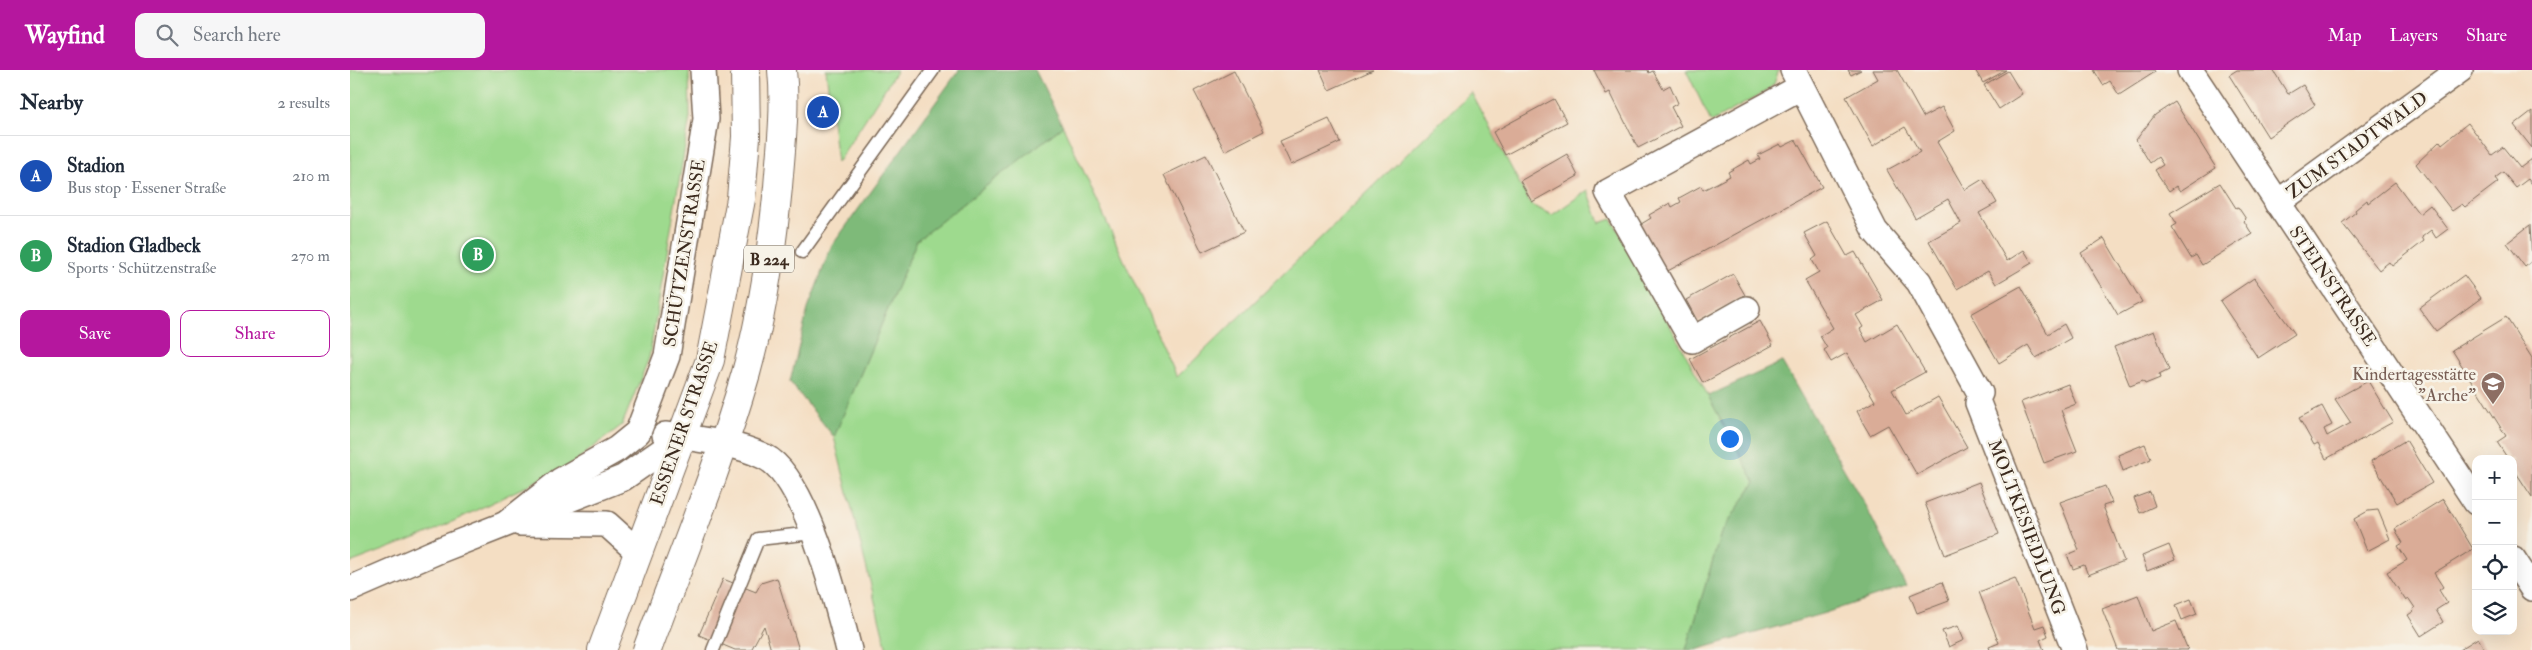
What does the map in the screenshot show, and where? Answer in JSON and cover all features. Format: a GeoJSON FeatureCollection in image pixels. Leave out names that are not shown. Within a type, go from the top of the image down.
{"type":"FeatureCollection","features":[{"type":"Feature","properties":{"kind":"main road","name":"ESSENER STRASSE"},"geometry":{"type":"LineString","coordinates":[[602,650],[710,360],[741,200],[746,137],[745,70]]}},
{"type":"Feature","properties":{"kind":"main road","name":"B 224"},"geometry":{"type":"LineString","coordinates":[[647,650],[724,443],[746,371],[765,288],[775,216],[784,115],[782,70]]}},
{"type":"Feature","properties":{"kind":"street","name":"SCHÜTZENSTRASSE"},"geometry":{"type":"LineString","coordinates":[[638,432],[667,356],[706,119],[704,70]]}},
{"type":"Feature","properties":{"kind":"street","name":"STEINSTRASSE"},"geometry":{"type":"LineString","coordinates":[[2190,70],[2475,500]]}},
{"type":"Feature","properties":{"kind":"street","name":"ZUM STADTWALD"},"geometry":{"type":"LineString","coordinates":[[2277,202],[2460,70]]}},
{"type":"Feature","properties":{"kind":"street"},"geometry":{"type":"LineString","coordinates":[[1747,309],[1692,340],[1608,192],[1797,78]]}},
{"type":"Feature","properties":{"kind":"street","name":"MOLTKESIEDLUNG"},"geometry":{"type":"LineString","coordinates":[[1797,78],[1875,231],[1918,282],[1979,398],[2075,650]]}},
{"type":"Feature","properties":{"kind":"street"},"geometry":{"type":"LineString","coordinates":[[507,523],[560,481],[617,449],[638,432],[724,443],[766,457],[789,479],[813,533],[835,596],[849,650]]}},
{"type":"Feature","properties":{"kind":"street"},"geometry":{"type":"LineString","coordinates":[[350,589],[507,523],[623,478],[682,437]]}},
{"type":"Feature","properties":{"kind":"street"},"geometry":{"type":"LineString","coordinates":[[507,523],[607,524],[638,552]]}},
{"type":"Feature","properties":{"kind":"street"},"geometry":{"type":"LineString","coordinates":[[2517,565],[2532,588]]}},
{"type":"Feature","properties":{"kind":"lane"},"geometry":{"type":"LineString","coordinates":[[802,252],[933,70]]}},
{"type":"Feature","properties":{"kind":"lane"},"geometry":{"type":"LineString","coordinates":[[713,650],[758,539],[813,533]]}},
{"type":"Feature","properties":{"kind":"green space"},"geometry":{"type":"Polygon","coordinates":[[[350,70],[689,70],[690,117],[649,358],[622,425],[570,465],[431,532],[350,563],[350,70]]]}},
{"type":"Feature","properties":{"kind":"green space"},"geometry":{"type":"Polygon","coordinates":[[[826,70],[897,70],[837,163],[826,70]]]}},
{"type":"Feature","properties":{"kind":"green space"},"geometry":{"type":"Polygon","coordinates":[[[959,70],[1035,70],[1063,126],[917,240],[834,437],[790,382],[808,309],[831,247],[959,70]]]}},
{"type":"Feature","properties":{"kind":"green space"},"geometry":{"type":"Polygon","coordinates":[[[1686,70],[1779,70],[1774,84],[1767,91],[1711,122],[1686,70]]]}},
{"type":"Feature","properties":{"kind":"green space"},"geometry":{"type":"Polygon","coordinates":[[[1471,92],[1531,205],[1552,215],[1588,190],[1600,223],[1612,219],[1755,482],[1721,533],[1686,650],[887,650],[834,437],[917,240],[1063,126],[1177,377],[1471,92]]]}},
{"type":"Feature","properties":{"kind":"green space"},"geometry":{"type":"Polygon","coordinates":[[[1782,362],[1867,509],[1906,586],[1825,613],[1696,650],[1686,650],[1721,533],[1755,482],[1708,396],[1782,362]]]}},
{"type":"Feature","properties":{"kind":"building"},"geometry":{"type":"Polygon","coordinates":[[[1320,70],[1373,70],[1329,90],[1320,70]]]}},
{"type":"Feature","properties":{"kind":"building"},"geometry":{"type":"Polygon","coordinates":[[[1594,70],[1648,70],[1649,73],[1653,71],[1663,89],[1670,85],[1678,103],[1671,107],[1681,126],[1638,148],[1610,92],[1606,94],[1594,70]]]}},
{"type":"Feature","properties":{"kind":"building"},"geometry":{"type":"Polygon","coordinates":[[[1848,70],[1861,70],[1851,75],[1848,70]]]}},
{"type":"Feature","properties":{"kind":"building"},"geometry":{"type":"Polygon","coordinates":[[[1873,70],[1897,70],[1923,117],[1942,107],[1955,131],[1937,142],[1965,190],[1983,179],[1997,203],[1979,213],[2007,261],[2024,250],[2032,263],[1996,284],[1988,271],[1957,289],[1929,241],[1961,223],[1948,199],[1915,218],[1887,170],[1920,152],[1905,127],[1873,146],[1846,97],[1878,79],[1873,70]]]}},
{"type":"Feature","properties":{"kind":"building"},"geometry":{"type":"Polygon","coordinates":[[[1975,70],[2006,70],[1983,83],[1975,70]]]}},
{"type":"Feature","properties":{"kind":"building"},"geometry":{"type":"Polygon","coordinates":[[[2094,70],[2154,70],[2155,72],[2119,95],[2110,81],[2103,85],[2094,70]]]}},
{"type":"Feature","properties":{"kind":"building"},"geometry":{"type":"Polygon","coordinates":[[[2237,70],[2273,70],[2288,94],[2303,85],[2315,105],[2268,137],[2229,75],[2237,70]]]}},
{"type":"Feature","properties":{"kind":"building"},"geometry":{"type":"Polygon","coordinates":[[[1234,71],[1264,131],[1225,151],[1194,91],[1234,71]]]}},
{"type":"Feature","properties":{"kind":"building"},"geometry":{"type":"Polygon","coordinates":[[[2008,71],[2022,94],[1999,109],[1984,85],[2008,71]]]}},
{"type":"Feature","properties":{"kind":"building"},"geometry":{"type":"Polygon","coordinates":[[[1554,99],[1567,122],[1505,155],[1493,132],[1554,99]]]}},
{"type":"Feature","properties":{"kind":"building"},"geometry":{"type":"Polygon","coordinates":[[[2175,102],[2216,168],[2180,191],[2176,186],[2169,191],[2155,170],[2163,165],[2158,157],[2150,163],[2136,140],[2155,115],[2175,102]]]}},
{"type":"Feature","properties":{"kind":"building"},"geometry":{"type":"Polygon","coordinates":[[[2532,111],[2532,148],[2514,125],[2532,111]]]}},
{"type":"Feature","properties":{"kind":"building"},"geometry":{"type":"Polygon","coordinates":[[[1329,119],[1340,142],[1291,165],[1280,141],[1329,119]]]}},
{"type":"Feature","properties":{"kind":"building"},"geometry":{"type":"Polygon","coordinates":[[[2468,123],[2492,155],[2503,147],[2520,168],[2532,159],[2532,184],[2528,179],[2516,188],[2503,172],[2495,178],[2498,182],[2465,207],[2462,204],[2452,211],[2416,164],[2440,141],[2442,144],[2468,123]]]}},
{"type":"Feature","properties":{"kind":"building"},"geometry":{"type":"Polygon","coordinates":[[[1796,140],[1822,187],[1664,273],[1638,226],[1651,218],[1649,215],[1670,203],[1672,207],[1681,202],[1679,198],[1701,186],[1703,190],[1730,176],[1728,172],[1749,160],[1751,164],[1760,159],[1758,155],[1780,144],[1782,147],[1796,140]]]}},
{"type":"Feature","properties":{"kind":"building"},"geometry":{"type":"Polygon","coordinates":[[[1567,154],[1578,176],[1532,202],[1520,181],[1567,154]]]}},
{"type":"Feature","properties":{"kind":"building"},"geometry":{"type":"Polygon","coordinates":[[[1206,155],[1244,232],[1202,252],[1164,175],[1206,155]]]}},
{"type":"Feature","properties":{"kind":"building"},"geometry":{"type":"Polygon","coordinates":[[[2395,182],[2419,214],[2430,205],[2448,229],[2436,238],[2431,230],[2422,237],[2424,241],[2392,266],[2389,262],[2379,270],[2342,223],[2367,200],[2368,203],[2395,182]]]}},
{"type":"Feature","properties":{"kind":"building"},"geometry":{"type":"Polygon","coordinates":[[[2220,183],[2236,208],[2238,207],[2246,219],[2244,221],[2252,234],[2202,265],[2196,255],[2191,258],[2172,227],[2177,224],[2170,213],[2220,183]]]}},
{"type":"Feature","properties":{"kind":"building"},"geometry":{"type":"Polygon","coordinates":[[[1827,221],[1847,256],[1855,252],[1883,300],[1856,315],[1863,327],[1860,329],[1867,342],[1897,324],[1925,372],[1892,390],[1906,415],[1938,397],[1967,447],[1917,475],[1888,425],[1870,435],[1863,423],[1857,411],[1875,401],[1847,353],[1831,362],[1824,350],[1827,348],[1820,336],[1833,328],[1805,280],[1819,272],[1812,260],[1817,256],[1804,233],[1827,221]]]}},
{"type":"Feature","properties":{"kind":"building"},"geometry":{"type":"Polygon","coordinates":[[[2530,225],[2532,261],[2525,267],[2507,243],[2530,225]]]}},
{"type":"Feature","properties":{"kind":"building"},"geometry":{"type":"Polygon","coordinates":[[[2104,238],[2142,302],[2118,315],[2081,253],[2104,238]]]}},
{"type":"Feature","properties":{"kind":"building"},"geometry":{"type":"Polygon","coordinates":[[[1733,274],[1745,295],[1698,322],[1686,300],[1733,274]]]}},
{"type":"Feature","properties":{"kind":"building"},"geometry":{"type":"Polygon","coordinates":[[[2464,275],[2481,298],[2436,331],[2419,308],[2464,275]]]}},
{"type":"Feature","properties":{"kind":"building"},"geometry":{"type":"Polygon","coordinates":[[[2254,278],[2295,334],[2258,358],[2220,301],[2254,278]]]}},
{"type":"Feature","properties":{"kind":"building"},"geometry":{"type":"Polygon","coordinates":[[[2021,286],[2048,334],[2064,324],[2071,338],[2036,358],[2028,345],[1999,363],[1971,314],[2021,286]]]}},
{"type":"Feature","properties":{"kind":"building"},"geometry":{"type":"Polygon","coordinates":[[[2506,317],[2532,358],[2532,497],[2517,474],[2517,455],[2505,455],[2497,442],[2506,436],[2452,350],[2506,317]]]}},
{"type":"Feature","properties":{"kind":"building"},"geometry":{"type":"Polygon","coordinates":[[[1760,321],[1773,345],[1703,383],[1690,359],[1760,321]]]}},
{"type":"Feature","properties":{"kind":"building"},"geometry":{"type":"Polygon","coordinates":[[[2154,331],[2169,370],[2159,375],[2160,378],[2145,384],[2143,381],[2130,386],[2114,347],[2154,331]]]}},
{"type":"Feature","properties":{"kind":"building"},"geometry":{"type":"Polygon","coordinates":[[[2368,381],[2393,422],[2326,459],[2318,443],[2314,445],[2299,418],[2322,406],[2332,425],[2324,429],[2327,436],[2351,423],[2335,399],[2368,381]]]}},
{"type":"Feature","properties":{"kind":"building"},"geometry":{"type":"Polygon","coordinates":[[[2068,384],[2076,404],[2061,410],[2077,451],[2044,463],[2021,402],[2068,384]]]}},
{"type":"Feature","properties":{"kind":"building"},"geometry":{"type":"Polygon","coordinates":[[[2406,440],[2432,483],[2397,503],[2371,461],[2406,440]]]}},
{"type":"Feature","properties":{"kind":"building"},"geometry":{"type":"Polygon","coordinates":[[[2145,444],[2151,459],[2123,471],[2118,455],[2145,444]]]}},
{"type":"Feature","properties":{"kind":"building"},"geometry":{"type":"Polygon","coordinates":[[[1979,482],[1999,534],[1945,555],[1925,503],[1979,482]]]}},
{"type":"Feature","properties":{"kind":"building"},"geometry":{"type":"Polygon","coordinates":[[[2105,486],[2112,503],[2103,506],[2124,561],[2088,575],[2084,565],[2073,569],[2067,555],[2079,550],[2060,502],[2105,486]]]}},
{"type":"Feature","properties":{"kind":"building"},"geometry":{"type":"Polygon","coordinates":[[[2150,492],[2155,506],[2140,513],[2134,498],[2150,492]]]}},
{"type":"Feature","properties":{"kind":"building"},"geometry":{"type":"Polygon","coordinates":[[[2443,499],[2472,547],[2472,550],[2434,573],[2443,587],[2439,590],[2447,603],[2436,610],[2443,622],[2421,636],[2408,615],[2415,608],[2409,599],[2406,601],[2387,572],[2407,560],[2398,546],[2403,543],[2395,529],[2443,499]]]}},
{"type":"Feature","properties":{"kind":"building"},"geometry":{"type":"Polygon","coordinates":[[[2378,510],[2390,539],[2367,551],[2354,519],[2368,511],[2378,510]]]}},
{"type":"Feature","properties":{"kind":"building"},"geometry":{"type":"Polygon","coordinates":[[[2169,545],[2175,560],[2147,571],[2142,556],[2169,545]]]}},
{"type":"Feature","properties":{"kind":"building"},"geometry":{"type":"Polygon","coordinates":[[[777,578],[799,650],[771,650],[764,626],[751,650],[735,650],[699,635],[723,579],[756,592],[761,583],[777,578]]]}},
{"type":"Feature","properties":{"kind":"building"},"geometry":{"type":"Polygon","coordinates":[[[2015,578],[2035,628],[2044,625],[2048,636],[2040,640],[2044,650],[1990,650],[1989,647],[1999,643],[1979,592],[2015,578]]]}},
{"type":"Feature","properties":{"kind":"building"},"geometry":{"type":"Polygon","coordinates":[[[1942,582],[1949,601],[1917,613],[1910,595],[1942,582]]]}},
{"type":"Feature","properties":{"kind":"building"},"geometry":{"type":"Polygon","coordinates":[[[2138,595],[2151,631],[2176,621],[2188,650],[2118,650],[2102,609],[2138,595]]]}},
{"type":"Feature","properties":{"kind":"building"},"geometry":{"type":"Polygon","coordinates":[[[2191,599],[2197,614],[2182,620],[2176,605],[2191,599]]]}},
{"type":"Feature","properties":{"kind":"building"},"geometry":{"type":"Polygon","coordinates":[[[1958,626],[1964,640],[1949,647],[1942,631],[1958,626]]]}},
{"type":"Feature","properties":{"kind":"building"},"geometry":{"type":"Polygon","coordinates":[[[2478,638],[2485,650],[2459,650],[2478,638]]]}},
{"type":"Feature","properties":{"kind":"place","name":"Stadion"},"geometry":{"type":"Point","coordinates":[823,112]}},
{"type":"Feature","properties":{"kind":"place","name":"Stadion Gladbeck"},"geometry":{"type":"Point","coordinates":[478,255]}},
{"type":"Feature","properties":{"kind":"place","name":"Kindertagesstätte \"Arche\""},"geometry":{"type":"Point","coordinates":[2493,405]}}]}
